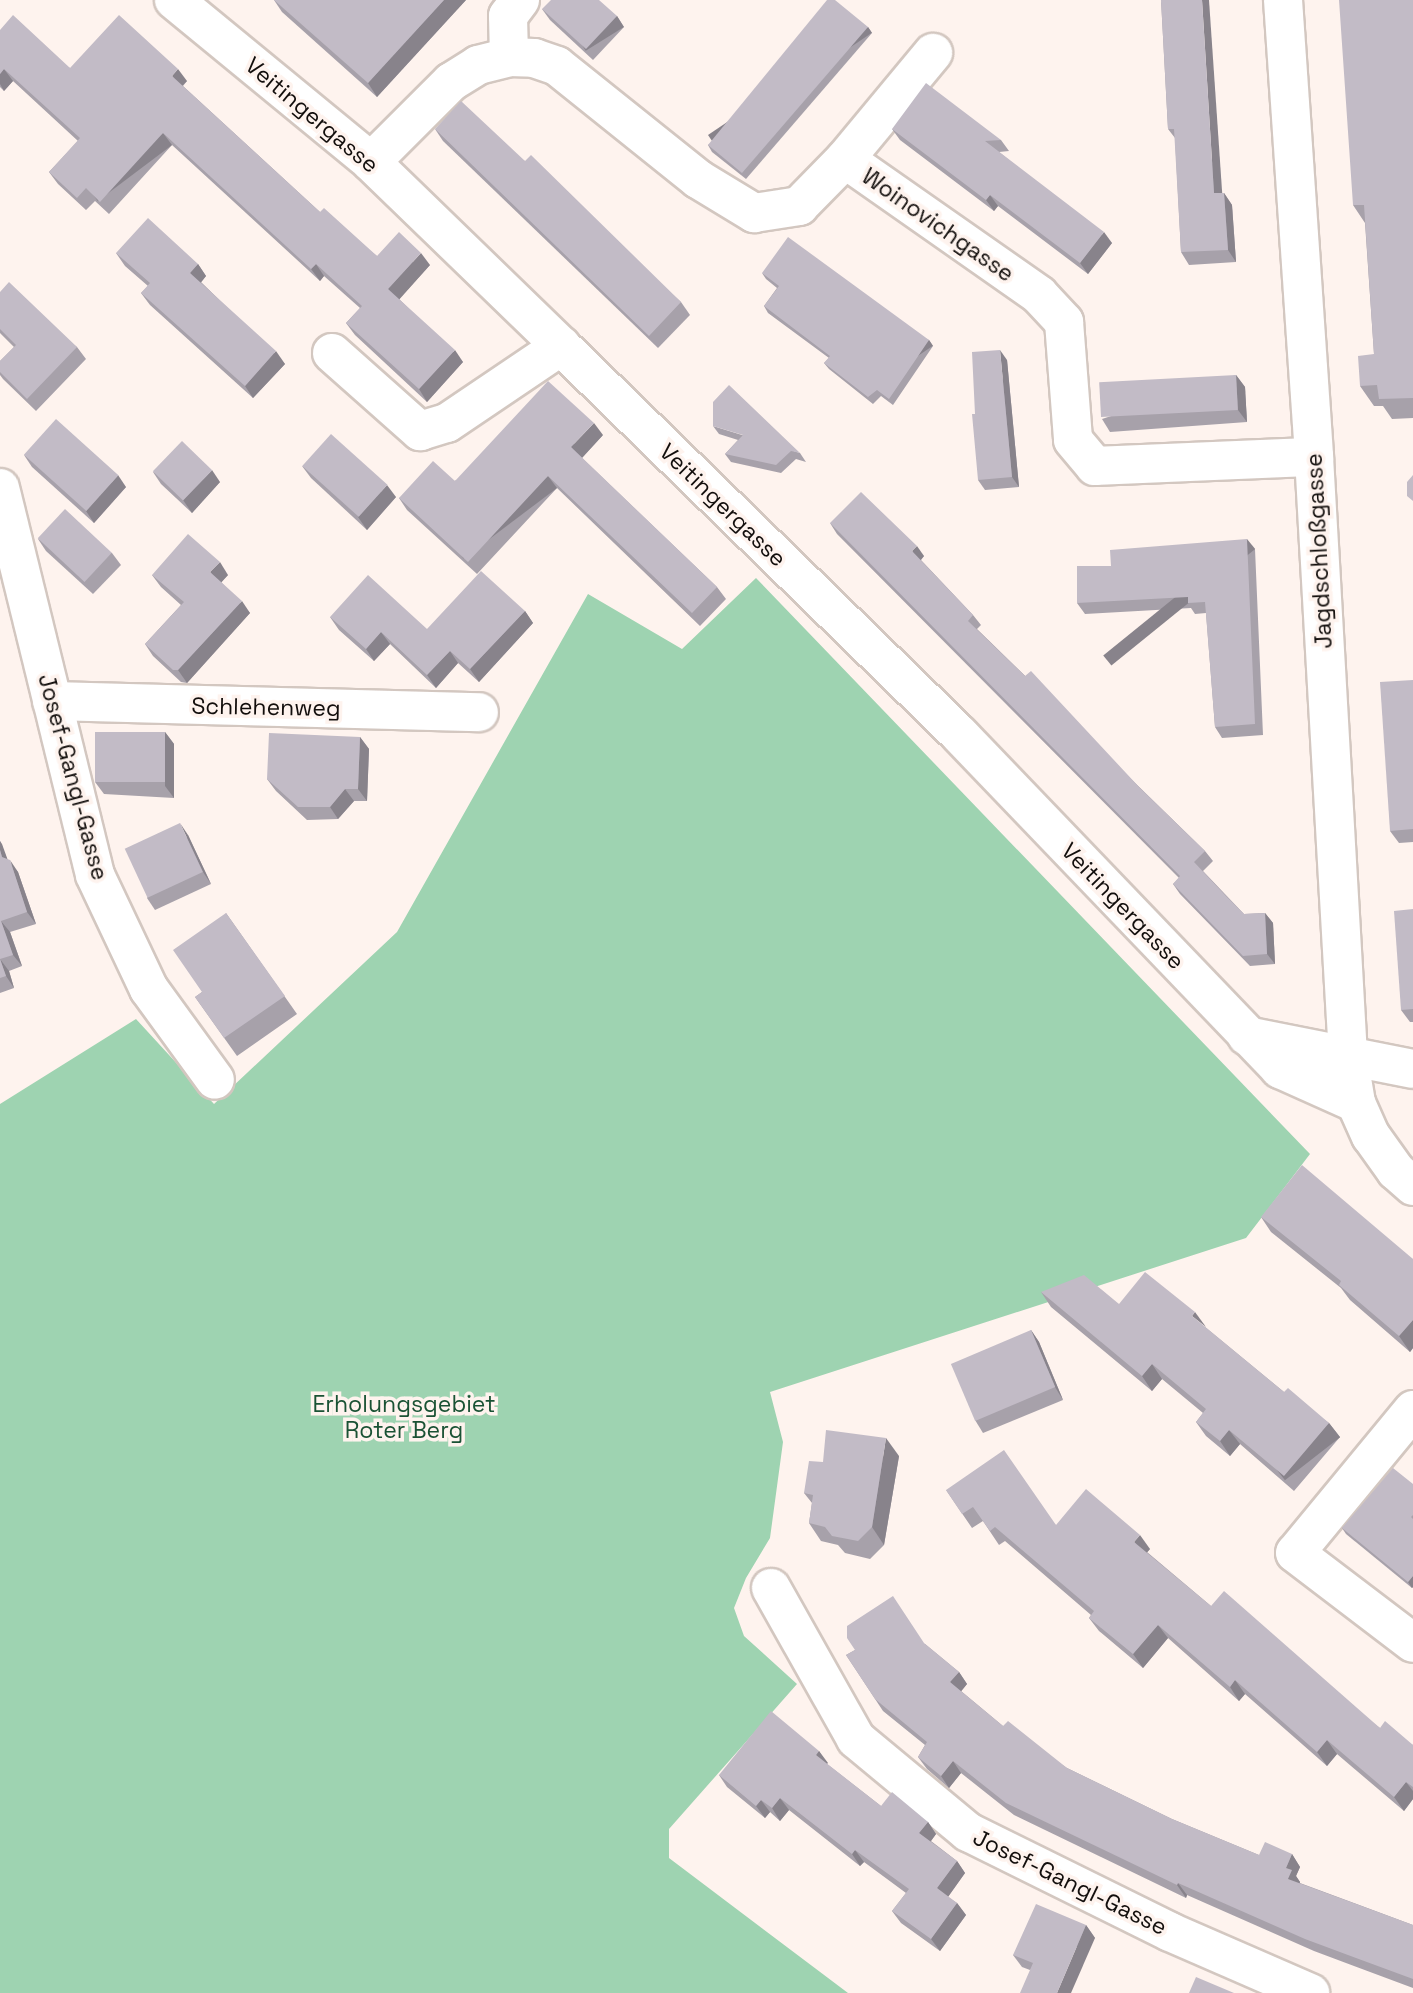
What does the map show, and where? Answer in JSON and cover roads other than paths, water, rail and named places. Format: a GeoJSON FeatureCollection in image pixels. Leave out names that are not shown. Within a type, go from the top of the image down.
{"type":"FeatureCollection","features":[{"type":"Feature","properties":{"kind":"street","name":"Veitingergasse"},"geometry":{"type":"LineString","coordinates":[[174,0],[371,162],[960,735],[1280,1069],[1356,1102]]}},
{"type":"Feature","properties":{"kind":"street"},"geometry":{"type":"LineString","coordinates":[[509,57],[508,16],[520,0]]}},
{"type":"Feature","properties":{"kind":"street","name":"Jagdschloßgasse"},"geometry":{"type":"LineString","coordinates":[[1283,0],[1314,457],[1348,1055],[1356,1102]]}},
{"type":"Feature","properties":{"kind":"street"},"geometry":{"type":"LineString","coordinates":[[845,159],[933,53]]}},
{"type":"Feature","properties":{"kind":"street","name":"Woinovichgasse"},"geometry":{"type":"LineString","coordinates":[[371,162],[451,82],[478,65],[509,57],[534,58],[557,66],[698,179],[754,213],[799,206],[845,159],[1039,295],[1064,322],[1073,440],[1095,466],[1314,457]]}},
{"type":"Feature","properties":{"kind":"street"},"geometry":{"type":"LineString","coordinates":[[332,353],[420,431],[447,423],[561,346]]}},
{"type":"Feature","properties":{"kind":"street","name":"Josef-Gangl-Gasse"},"geometry":{"type":"LineString","coordinates":[[0,488],[95,875],[149,989],[215,1080]]}},
{"type":"Feature","properties":{"kind":"street","name":"Schlehenweg"},"geometry":{"type":"LineString","coordinates":[[52,701],[479,712]]}},
{"type":"Feature","properties":{"kind":"street"},"geometry":{"type":"LineString","coordinates":[[1247,1036],[1413,1069]]}},
{"type":"Feature","properties":{"kind":"street"},"geometry":{"type":"LineString","coordinates":[[1356,1102],[1371,1136],[1396,1171],[1413,1186]]}},
{"type":"Feature","properties":{"kind":"street"},"geometry":{"type":"LineString","coordinates":[[1413,1409],[1295,1553],[1413,1643]]}},
{"type":"Feature","properties":{"kind":"street","name":"Josef-Gangl-Gasse"},"geometry":{"type":"LineString","coordinates":[[771,1588],[856,1739],[968,1832],[1170,1932],[1310,1993]]}},
{"type":"Feature","properties":{"kind":"park label","name":"Erholungsgebiet Roter Berg"},"geometry":{"type":"Point","coordinates":[404,1417]}}]}
